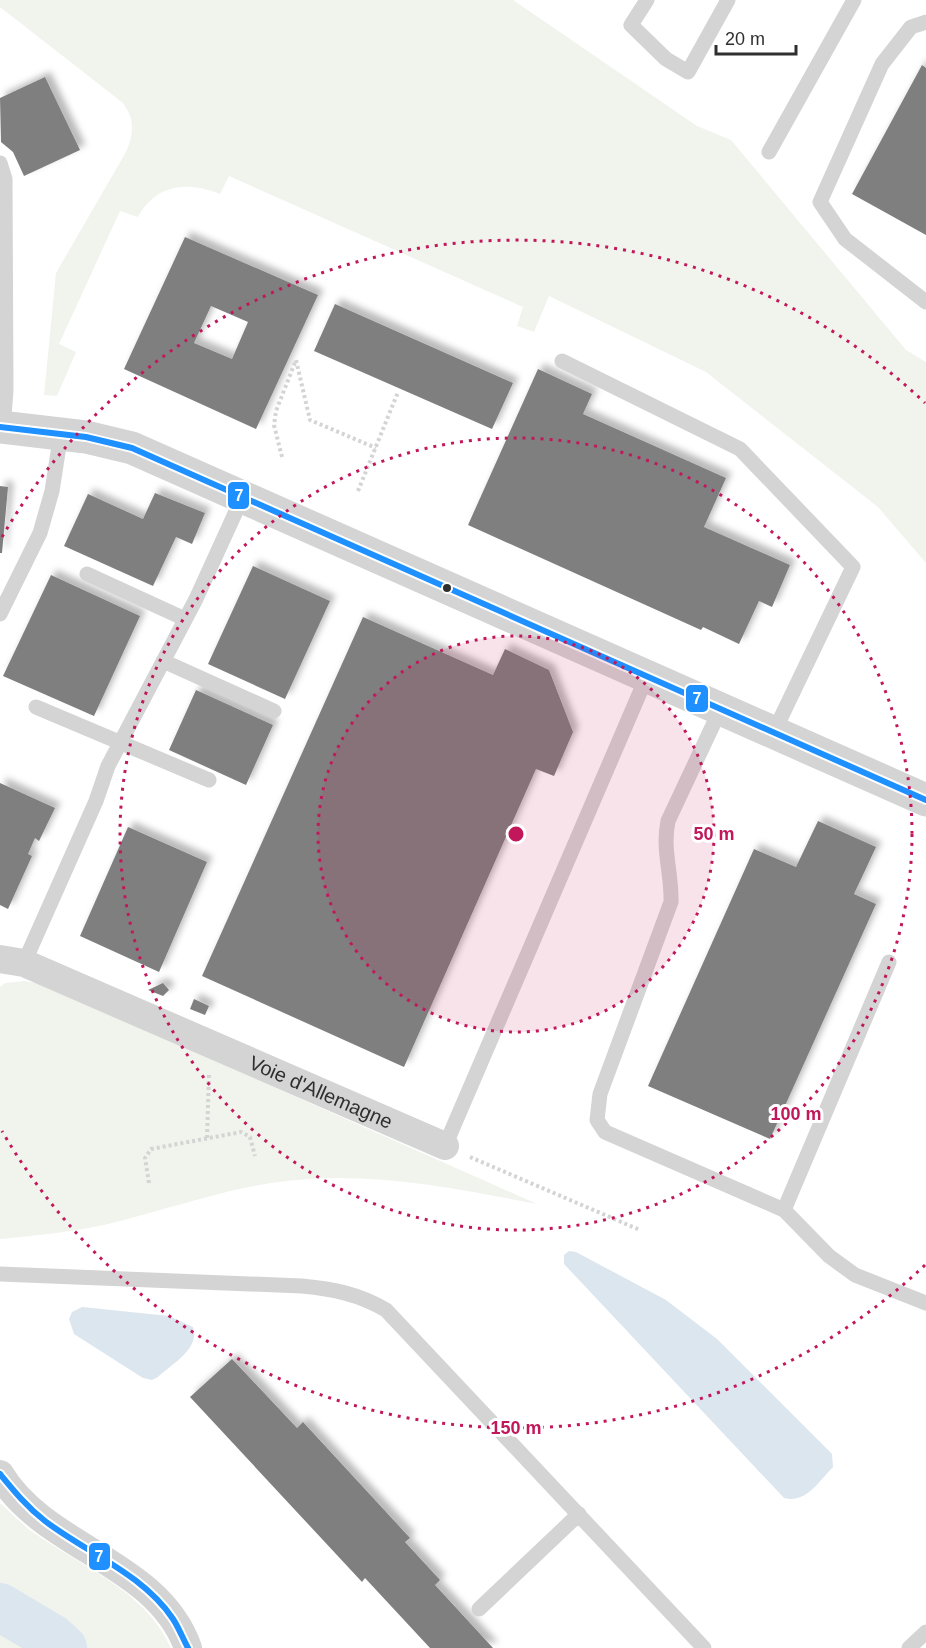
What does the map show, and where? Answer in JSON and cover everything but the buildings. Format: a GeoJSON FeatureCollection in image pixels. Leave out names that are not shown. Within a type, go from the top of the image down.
{"type":"FeatureCollection","features":[{"type":"Feature","properties":{"kind":"street"},"geometry":{"type":"LineString","coordinates":[[2,427],[61,433],[109,441],[132,448],[926,800]]}},
{"type":"Feature","properties":{"kind":"street","name":"Voie d'Allemagne"},"geometry":{"type":"LineString","coordinates":[[12,961],[217,1046],[445,1146]]}},
{"type":"Feature","properties":{"kind":"street"},"geometry":{"type":"LineString","coordinates":[[0,1474],[18,1498],[36,1514],[146,1589],[175,1621],[188,1648]]}},
{"type":"Feature","properties":{"kind":"lane"},"geometry":{"type":"LineString","coordinates":[[647,0],[631,26],[666,59],[687,72],[728,0]]}},
{"type":"Feature","properties":{"kind":"lane"},"geometry":{"type":"LineString","coordinates":[[769,152],[854,0]]}},
{"type":"Feature","properties":{"kind":"lane"},"geometry":{"type":"LineString","coordinates":[[926,22],[910,27],[882,64],[820,202],[845,239],[926,302]]}},
{"type":"Feature","properties":{"kind":"lane"},"geometry":{"type":"LineString","coordinates":[[0,163],[5,190],[6,391],[2,427]]}},
{"type":"Feature","properties":{"kind":"lane"},"geometry":{"type":"LineString","coordinates":[[562,361],[740,449],[853,567],[774,732]]}},
{"type":"Feature","properties":{"kind":"lane"},"geometry":{"type":"LineString","coordinates":[[2,605],[40,533],[52,491],[61,433]]}},
{"type":"Feature","properties":{"kind":"lane"},"geometry":{"type":"LineString","coordinates":[[12,961],[120,743],[185,619],[243,496]]}},
{"type":"Feature","properties":{"kind":"lane"},"geometry":{"type":"LineString","coordinates":[[87,574],[185,619]]}},
{"type":"Feature","properties":{"kind":"lane"},"geometry":{"type":"LineString","coordinates":[[163,661],[274,711]]}},
{"type":"Feature","properties":{"kind":"lane"},"geometry":{"type":"LineString","coordinates":[[445,1146],[647,676]]}},
{"type":"Feature","properties":{"kind":"lane"},"geometry":{"type":"LineString","coordinates":[[36,707],[209,780]]}},
{"type":"Feature","properties":{"kind":"lane"},"geometry":{"type":"LineString","coordinates":[[721,708],[668,821],[664,839],[672,882],[671,902],[600,1094],[597,1120],[605,1132],[784,1210],[829,1256],[855,1275],[926,1303]]}},
{"type":"Feature","properties":{"kind":"lane"},"geometry":{"type":"LineString","coordinates":[[784,1210],[889,962]]}},
{"type":"Feature","properties":{"kind":"lane"},"geometry":{"type":"LineString","coordinates":[[0,1275],[302,1286],[332,1289],[363,1297],[386,1310],[704,1648]]}},
{"type":"Feature","properties":{"kind":"lane"},"geometry":{"type":"LineString","coordinates":[[479,1609],[579,1514]]}},
{"type":"Feature","properties":{"kind":"lane"},"geometry":{"type":"LineString","coordinates":[[909,1648],[926,1632]]}},
{"type":"Feature","properties":{"kind":"path"},"geometry":{"type":"LineString","coordinates":[[282,457],[274,425],[276,411],[296,360],[310,420],[376,448]]}},
{"type":"Feature","properties":{"kind":"path"},"geometry":{"type":"LineString","coordinates":[[358,491],[398,392]]}},
{"type":"Feature","properties":{"kind":"path"},"geometry":{"type":"LineString","coordinates":[[207,1138],[206,1090],[217,1046]]}},
{"type":"Feature","properties":{"kind":"path"},"geometry":{"type":"LineString","coordinates":[[149,1183],[145,1158],[151,1149],[241,1132],[247,1134],[255,1156]]}},
{"type":"Feature","properties":{"kind":"path"},"geometry":{"type":"LineString","coordinates":[[445,1146],[640,1230]]}},
{"type":"Feature","properties":{"kind":"shaded area"},"geometry":{"type":"Polygon","coordinates":[[[0,0],[513,0],[697,126],[731,140],[906,350],[926,362],[926,563],[878,507],[706,372],[549,296],[534,332],[517,326],[523,307],[229,176],[220,194],[196,187],[173,188],[154,198],[138,217],[120,211],[59,344],[76,352],[57,396],[44,395],[56,273],[126,152],[131,139],[132,127],[130,115],[123,103],[0,7],[0,0]]]}},
{"type":"Feature","properties":{"kind":"shaded area"},"geometry":{"type":"Polygon","coordinates":[[[24,981],[42,984],[537,1204],[405,1182],[339,1178],[305,1179],[229,1192],[104,1225],[52,1234],[0,1239],[0,987],[5,983],[24,981]]]}},
{"type":"Feature","properties":{"kind":"shaded area"},"geometry":{"type":"Polygon","coordinates":[[[569,1251],[576,1252],[666,1300],[717,1339],[832,1454],[833,1467],[805,1495],[792,1499],[784,1498],[564,1264],[564,1255],[569,1251]]]}},
{"type":"Feature","properties":{"kind":"shaded area"},"geometry":{"type":"Polygon","coordinates":[[[82,1307],[169,1316],[193,1327],[193,1342],[184,1355],[158,1377],[152,1380],[143,1378],[74,1334],[69,1319],[72,1312],[82,1307]]]}},
{"type":"Feature","properties":{"kind":"shaded area"},"geometry":{"type":"Polygon","coordinates":[[[0,1503],[27,1528],[127,1594],[159,1627],[171,1648],[0,1648],[0,1503]]]}},
{"type":"Feature","properties":{"kind":"waterway"},"geometry":{"type":"LineString","coordinates":[[0,1607],[52,1638],[63,1648]]}},
{"type":"Feature","properties":{"kind":"transit line","name":"7"},"geometry":{"type":"LineString","coordinates":[[0,427],[86,437],[132,448],[926,800]]}},
{"type":"Feature","properties":{"kind":"transit line","name":"7"},"geometry":{"type":"LineString","coordinates":[[0,1474],[45,1521],[114,1565],[146,1589],[173,1619],[188,1648]]}}]}
